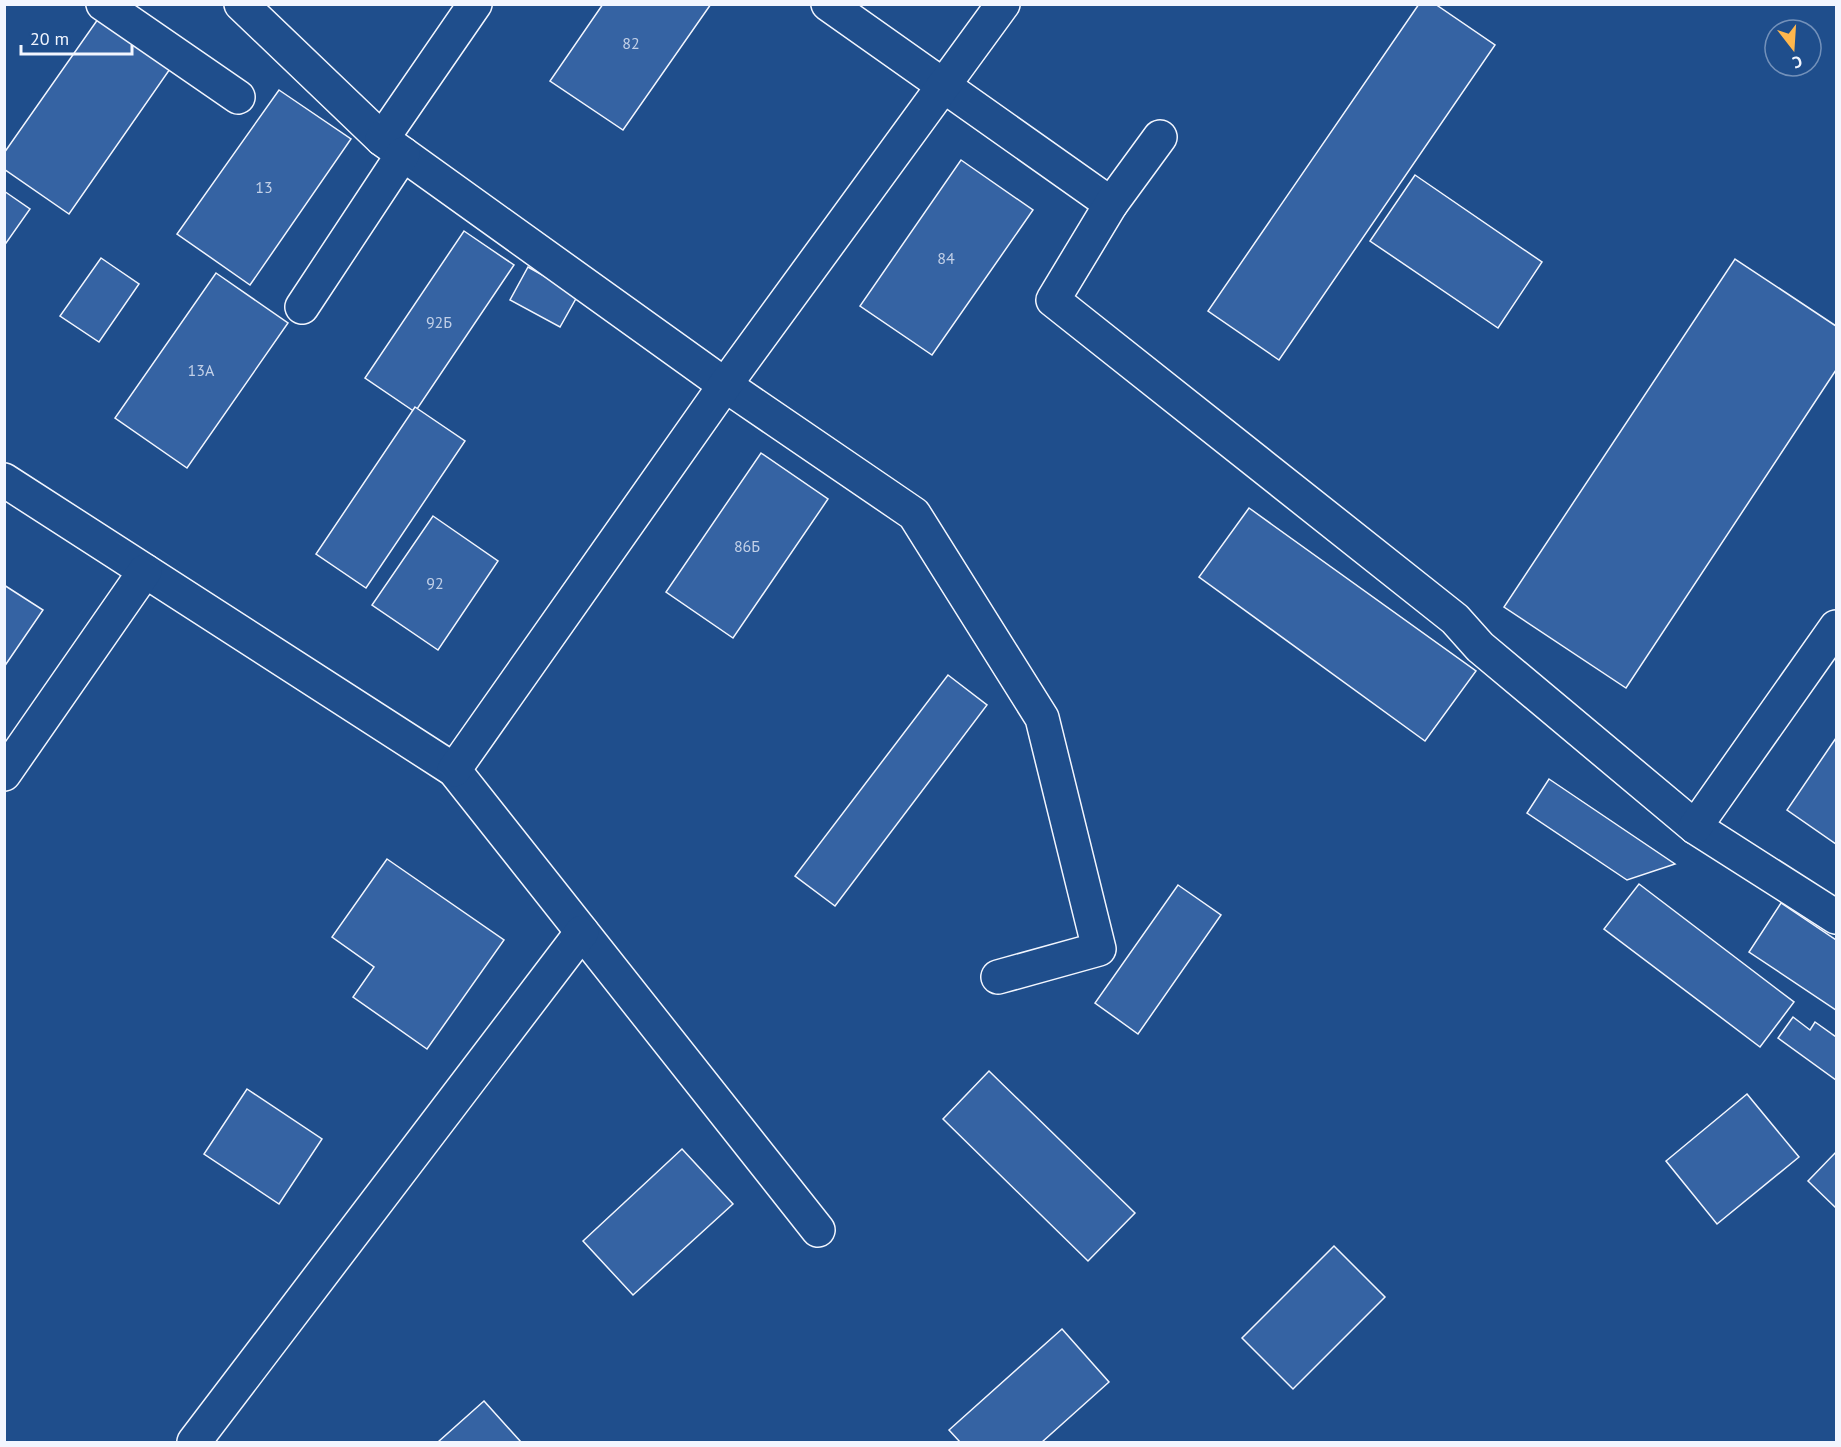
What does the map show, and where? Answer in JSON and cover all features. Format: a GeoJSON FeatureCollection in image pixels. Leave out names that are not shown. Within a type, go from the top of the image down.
{"type":"FeatureCollection","features":[{"type":"Feature","properties":{"kind":"street"},"geometry":{"type":"LineString","coordinates":[[103,4],[238,97]]}},
{"type":"Feature","properties":{"kind":"street"},"geometry":{"type":"LineString","coordinates":[[240,4],[392,147],[725,386],[914,514],[1042,718],[1099,949],[998,977]]}},
{"type":"Feature","properties":{"kind":"street"},"geometry":{"type":"LineString","coordinates":[[302,307],[475,4]]}},
{"type":"Feature","properties":{"kind":"street"},"geometry":{"type":"LineString","coordinates":[[828,4],[1112,204]]}},
{"type":"Feature","properties":{"kind":"street"},"geometry":{"type":"LineString","coordinates":[[454,770],[725,386],[1003,4]]}},
{"type":"Feature","properties":{"kind":"street"},"geometry":{"type":"LineString","coordinates":[[1160,137],[1112,204],[1053,300],[1455,619],[1480,647],[1695,827],[1836,917]]}},
{"type":"Feature","properties":{"kind":"street"},"geometry":{"type":"LineString","coordinates":[[4,480],[454,770],[818,1230]]}},
{"type":"Feature","properties":{"kind":"street"},"geometry":{"type":"LineString","coordinates":[[4,774],[146,571]]}},
{"type":"Feature","properties":{"kind":"street"},"geometry":{"type":"LineString","coordinates":[[1695,827],[1836,627]]}},
{"type":"Feature","properties":{"kind":"street"},"geometry":{"type":"LineString","coordinates":[[194,1443],[582,932]]}},
{"type":"Feature","properties":{"kind":"building"},"geometry":{"type":"Polygon","coordinates":[[[603,4],[711,4],[623,130],[550,81],[603,4]]]}},
{"type":"Feature","properties":{"kind":"building"},"geometry":{"type":"Polygon","coordinates":[[[1419,4],[1435,4],[1495,45],[1279,360],[1208,311],[1419,4]]]}},
{"type":"Feature","properties":{"kind":"building"},"geometry":{"type":"Polygon","coordinates":[[[98,19],[170,69],[69,214],[4,169],[4,153],[98,19]]]}},
{"type":"Feature","properties":{"kind":"building"},"geometry":{"type":"Polygon","coordinates":[[[279,90],[351,139],[250,285],[177,234],[279,90]]]}},
{"type":"Feature","properties":{"kind":"building"},"geometry":{"type":"Polygon","coordinates":[[[961,160],[1033,210],[932,355],[860,306],[961,160]]]}},
{"type":"Feature","properties":{"kind":"building"},"geometry":{"type":"Polygon","coordinates":[[[1415,175],[1542,262],[1498,328],[1370,241],[1415,175]]]}},
{"type":"Feature","properties":{"kind":"building"},"geometry":{"type":"Polygon","coordinates":[[[4,191],[30,209],[4,246],[4,191]]]}},
{"type":"Feature","properties":{"kind":"building"},"geometry":{"type":"Polygon","coordinates":[[[464,231],[514,265],[415,412],[365,378],[464,231]]]}},
{"type":"Feature","properties":{"kind":"building"},"geometry":{"type":"Polygon","coordinates":[[[101,258],[139,284],[99,342],[60,316],[101,258]]]}},
{"type":"Feature","properties":{"kind":"building"},"geometry":{"type":"Polygon","coordinates":[[[1735,259],[1836,326],[1836,370],[1626,688],[1504,607],[1735,259]]]}},
{"type":"Feature","properties":{"kind":"building"},"geometry":{"type":"Polygon","coordinates":[[[528,267],[578,295],[560,327],[510,300],[528,267]]]}},
{"type":"Feature","properties":{"kind":"building"},"geometry":{"type":"Polygon","coordinates":[[[216,273],[288,323],[187,468],[115,418],[216,273]]]}},
{"type":"Feature","properties":{"kind":"building"},"geometry":{"type":"Polygon","coordinates":[[[415,407],[465,441],[366,588],[316,554],[415,407]]]}},
{"type":"Feature","properties":{"kind":"building"},"geometry":{"type":"Polygon","coordinates":[[[761,453],[828,499],[733,638],[666,592],[761,453]]]}},
{"type":"Feature","properties":{"kind":"building"},"geometry":{"type":"Polygon","coordinates":[[[1249,508],[1476,671],[1425,741],[1199,577],[1249,508]]]}},
{"type":"Feature","properties":{"kind":"building"},"geometry":{"type":"Polygon","coordinates":[[[433,516],[498,561],[438,650],[372,605],[433,516]]]}},
{"type":"Feature","properties":{"kind":"building"},"geometry":{"type":"Polygon","coordinates":[[[4,585],[43,610],[4,667],[4,585]]]}},
{"type":"Feature","properties":{"kind":"building"},"geometry":{"type":"Polygon","coordinates":[[[948,675],[987,705],[835,906],[795,876],[948,675]]]}},
{"type":"Feature","properties":{"kind":"building"},"geometry":{"type":"Polygon","coordinates":[[[1836,738],[1836,844],[1787,810],[1836,738]]]}},
{"type":"Feature","properties":{"kind":"building"},"geometry":{"type":"Polygon","coordinates":[[[1549,779],[1675,864],[1627,880],[1527,813],[1549,779]]]}},
{"type":"Feature","properties":{"kind":"building"},"geometry":{"type":"Polygon","coordinates":[[[387,859],[504,940],[427,1049],[353,997],[374,967],[332,937],[387,859]]]}},
{"type":"Feature","properties":{"kind":"building"},"geometry":{"type":"Polygon","coordinates":[[[1639,884],[1794,1002],[1760,1047],[1604,929],[1639,884]]]}},
{"type":"Feature","properties":{"kind":"building"},"geometry":{"type":"Polygon","coordinates":[[[1178,885],[1221,915],[1138,1034],[1095,1003],[1178,885]]]}},
{"type":"Feature","properties":{"kind":"building"},"geometry":{"type":"Polygon","coordinates":[[[1781,903],[1836,940],[1836,1010],[1749,952],[1781,903]]]}},
{"type":"Feature","properties":{"kind":"building"},"geometry":{"type":"Polygon","coordinates":[[[1793,1017],[1810,1030],[1815,1022],[1836,1037],[1836,1080],[1778,1038],[1793,1017]]]}},
{"type":"Feature","properties":{"kind":"building"},"geometry":{"type":"Polygon","coordinates":[[[989,1071],[1135,1213],[1088,1261],[943,1119],[989,1071]]]}},
{"type":"Feature","properties":{"kind":"building"},"geometry":{"type":"Polygon","coordinates":[[[247,1089],[322,1139],[279,1204],[204,1154],[247,1089]]]}},
{"type":"Feature","properties":{"kind":"building"},"geometry":{"type":"Polygon","coordinates":[[[1747,1094],[1799,1157],[1717,1224],[1666,1161],[1747,1094]]]}},
{"type":"Feature","properties":{"kind":"building"},"geometry":{"type":"Polygon","coordinates":[[[682,1149],[733,1204],[633,1295],[583,1241],[682,1149]]]}},
{"type":"Feature","properties":{"kind":"building"},"geometry":{"type":"Polygon","coordinates":[[[1836,1152],[1836,1208],[1808,1181],[1836,1152]]]}},
{"type":"Feature","properties":{"kind":"building"},"geometry":{"type":"Polygon","coordinates":[[[1334,1246],[1385,1297],[1293,1389],[1242,1338],[1334,1246]]]}},
{"type":"Feature","properties":{"kind":"building"},"geometry":{"type":"Polygon","coordinates":[[[1062,1329],[1109,1382],[1042,1442],[960,1442],[949,1430],[1062,1329]]]}},
{"type":"Feature","properties":{"kind":"building"},"geometry":{"type":"Polygon","coordinates":[[[484,1401],[521,1442],[438,1442],[484,1401]]]}}]}
